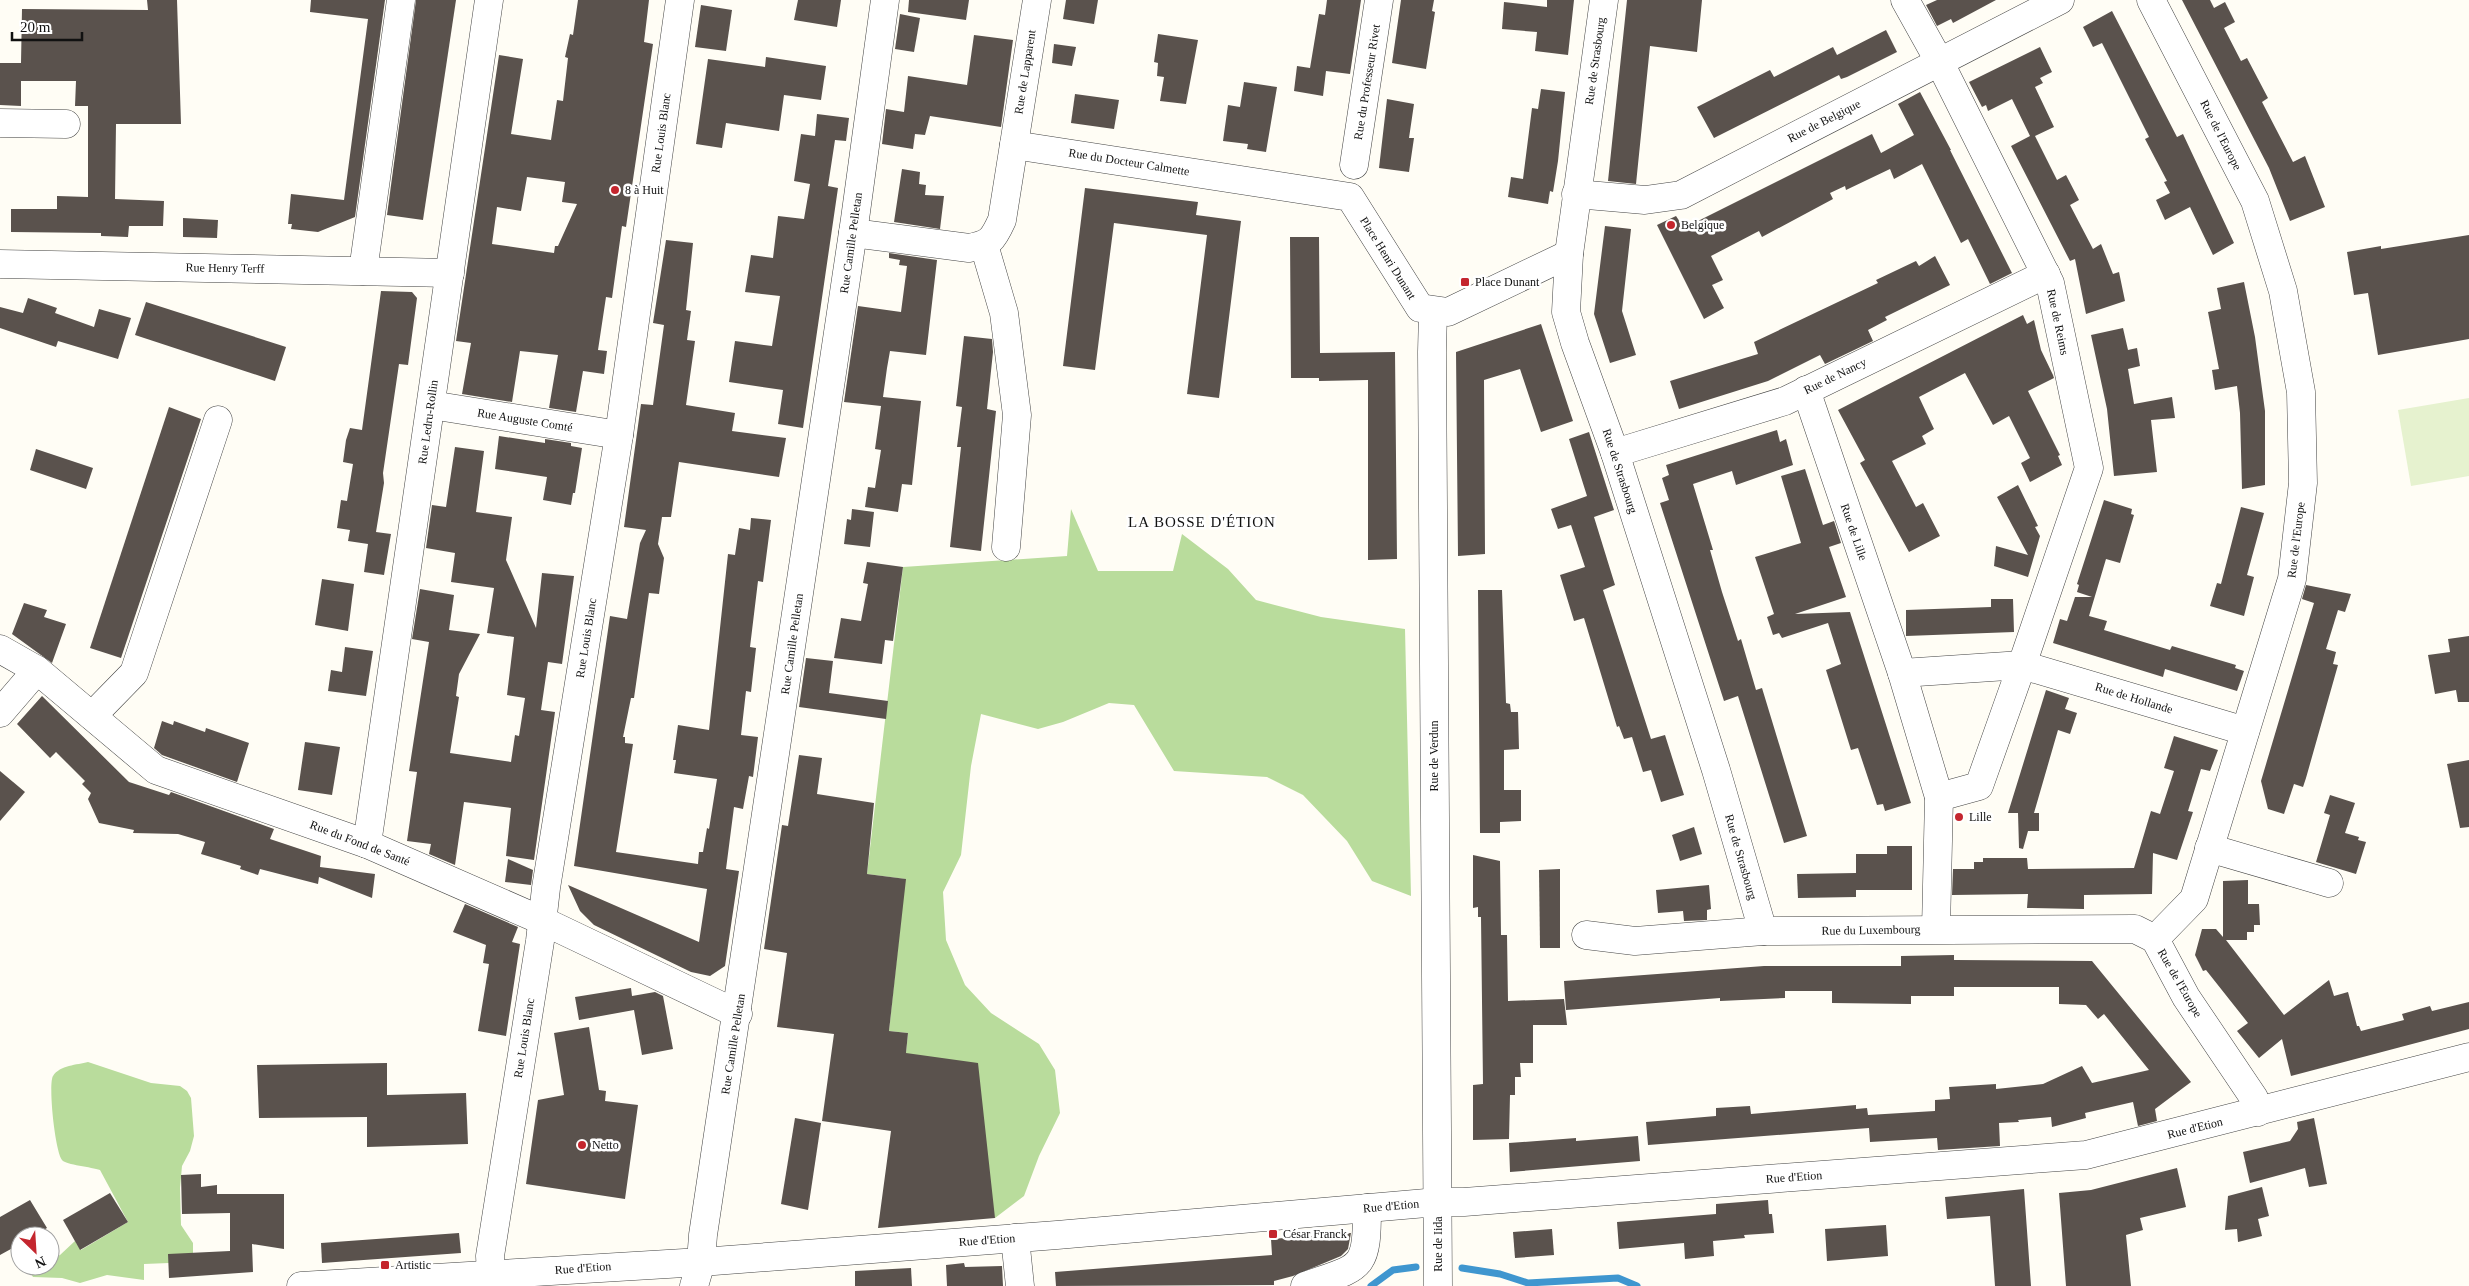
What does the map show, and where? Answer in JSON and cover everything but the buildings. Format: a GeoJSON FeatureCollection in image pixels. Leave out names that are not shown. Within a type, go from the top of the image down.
{"type":"FeatureCollection","features":[{"type":"Feature","properties":{"kind":"street"},"geometry":{"type":"LineString","coordinates":[[363,271],[401,0]]}},
{"type":"Feature","properties":{"kind":"street","name":"Rue Ledru-Rollin"},"geometry":{"type":"LineString","coordinates":[[368,844],[489,0]]}},
{"type":"Feature","properties":{"kind":"street","name":"Rue Louis Blanc"},"geometry":{"type":"LineString","coordinates":[[491,1274],[491,1247],[543,921],[546,888],[619,435],[680,0]]}},
{"type":"Feature","properties":{"kind":"street","name":"Rue Camille Pelletan"},"geometry":{"type":"LineString","coordinates":[[698,1274],[853,232],[885,0]]}},
{"type":"Feature","properties":{"kind":"street","name":"Rue de Lapparent"},"geometry":{"type":"LineString","coordinates":[[1014,145],[1037,0]]}},
{"type":"Feature","properties":{"kind":"street","name":"Rue du Professeur Rivet"},"geometry":{"type":"LineString","coordinates":[[1354,165],[1379,0]]}},
{"type":"Feature","properties":{"kind":"street","name":"Rue de Strasbourg"},"geometry":{"type":"LineString","coordinates":[[1604,0],[1576,194],[1569,254],[1566,312],[1575,343],[1615,453],[1716,770],[1763,931]]}},
{"type":"Feature","properties":{"kind":"street","name":"Rue de Reims"},"geometry":{"type":"LineString","coordinates":[[1905,0],[1939,62],[2050,282],[2089,468],[2022,665]]}},
{"type":"Feature","properties":{"kind":"street","name":"Rue de Belgique"},"geometry":{"type":"LineString","coordinates":[[1576,194],[1645,200],[1681,195],[2060,0]]}},
{"type":"Feature","properties":{"kind":"street","name":"Rue de l'Europe"},"geometry":{"type":"LineString","coordinates":[[2151,0],[2255,201],[2283,291],[2301,392],[2303,482],[2292,579],[2194,899],[2155,939],[2186,997],[2254,1098],[2258,1112]]}},
{"type":"Feature","properties":{"kind":"street"},"geometry":{"type":"LineString","coordinates":[[0,123],[66,124]]}},
{"type":"Feature","properties":{"kind":"street"},"geometry":{"type":"LineString","coordinates":[[853,232],[951,247],[969,248],[984,245],[995,237],[1002,220],[1014,145]]}},
{"type":"Feature","properties":{"kind":"street","name":"Rue du Docteur Calmette"},"geometry":{"type":"LineString","coordinates":[[1014,145],[1350,197]]}},
{"type":"Feature","properties":{"kind":"street","name":"Place Henri Dunant"},"geometry":{"type":"LineString","coordinates":[[1350,197],[1420,308],[1433,311]]}},
{"type":"Feature","properties":{"kind":"street"},"geometry":{"type":"LineString","coordinates":[[984,245],[1004,313],[1017,415],[1006,548]]}},
{"type":"Feature","properties":{"kind":"street"},"geometry":{"type":"LineString","coordinates":[[1433,311],[1448,312],[1569,254]]}},
{"type":"Feature","properties":{"kind":"street","name":"Rue Henry Terff"},"geometry":{"type":"LineString","coordinates":[[0,264],[450,272]]}},
{"type":"Feature","properties":{"kind":"street","name":"Rue de Nancy"},"geometry":{"type":"LineString","coordinates":[[1615,453],[1785,401],[2046,274]]}},
{"type":"Feature","properties":{"kind":"street","name":"Rue de Verdun"},"geometry":{"type":"LineString","coordinates":[[1433,311],[1438,1202]]}},
{"type":"Feature","properties":{"kind":"street","name":"Rue de Lille"},"geometry":{"type":"LineString","coordinates":[[1806,390],[1902,673],[1939,797],[1936,929]]}},
{"type":"Feature","properties":{"kind":"street","name":"Rue Auguste Comté"},"geometry":{"type":"LineString","coordinates":[[431,405],[619,435]]}},
{"type":"Feature","properties":{"kind":"street"},"geometry":{"type":"LineString","coordinates":[[92,716],[134,673],[218,420]]}},
{"type":"Feature","properties":{"kind":"street","name":"Rue du Fond de Santé"},"geometry":{"type":"LineString","coordinates":[[0,649],[37,670],[156,770],[368,844],[543,921],[738,1014]]}},
{"type":"Feature","properties":{"kind":"street"},"geometry":{"type":"LineString","coordinates":[[1902,673],[2022,665],[1979,786],[1939,797]]}},
{"type":"Feature","properties":{"kind":"street","name":"Rue de Hollande"},"geometry":{"type":"LineString","coordinates":[[2022,665],[2245,731]]}},
{"type":"Feature","properties":{"kind":"street"},"geometry":{"type":"LineString","coordinates":[[0,713],[37,670]]}},
{"type":"Feature","properties":{"kind":"street"},"geometry":{"type":"LineString","coordinates":[[2209,848],[2328,883]]}},
{"type":"Feature","properties":{"kind":"street","name":"Rue du Luxembourg"},"geometry":{"type":"LineString","coordinates":[[1586,935],[1635,941],[1763,931],[2135,929],[2155,939]]}},
{"type":"Feature","properties":{"kind":"street","name":"Rue d'Etion"},"geometry":{"type":"LineString","coordinates":[[301,1286],[491,1274],[698,1274],[1015,1238],[1438,1202],[1464,1202],[2086,1155],[2469,1057]]}},
{"type":"Feature","properties":{"kind":"street","name":"Rue de Iida"},"geometry":{"type":"LineString","coordinates":[[1438,1202],[1438,1286]]}},
{"type":"Feature","properties":{"kind":"street"},"geometry":{"type":"LineString","coordinates":[[1305,1286],[1352,1270],[1362,1259],[1367,1244],[1367,1208]]}},
{"type":"Feature","properties":{"kind":"street"},"geometry":{"type":"LineString","coordinates":[[1015,1238],[1020,1286]]}},
{"type":"Feature","properties":{"kind":"green space"},"geometry":{"type":"Polygon","coordinates":[[[2469,398],[2469,476],[2411,486],[2398,410],[2469,398]]]}},
{"type":"Feature","properties":{"kind":"green space"},"geometry":{"type":"Polygon","coordinates":[[[1071,509],[1098,571],[1173,571],[1182,534],[1228,569],[1256,600],[1321,617],[1405,629],[1411,896],[1372,881],[1347,841],[1303,795],[1267,777],[1174,771],[1134,705],[1109,703],[1063,722],[1038,729],[981,714],[971,766],[961,855],[943,892],[946,940],[965,985],[991,1013],[1039,1044],[1055,1070],[1060,1113],[1039,1156],[1024,1196],[995,1218],[906,1053],[908,1033],[889,1031],[905,879],[867,874],[903,567],[1067,556],[1071,509]]]}},
{"type":"Feature","properties":{"kind":"green space"},"geometry":{"type":"Polygon","coordinates":[[[88,1062],[151,1083],[180,1086],[187,1091],[191,1098],[194,1136],[190,1151],[182,1166],[180,1188],[181,1225],[193,1243],[193,1253],[169,1263],[144,1264],[144,1280],[107,1275],[80,1283],[62,1278],[32,1276],[60,1276],[60,1255],[75,1241],[81,1250],[128,1222],[100,1170],[64,1162],[59,1154],[51,1091],[53,1076],[56,1072],[88,1062]]]}},
{"type":"Feature","properties":{"kind":"waterway"},"geometry":{"type":"LineString","coordinates":[[1371,1286],[1393,1270],[1416,1267]]}},
{"type":"Feature","properties":{"kind":"waterway"},"geometry":{"type":"LineString","coordinates":[[1462,1268],[1500,1274],[1528,1283],[1618,1278],[1637,1286]]}},
{"type":"Feature","properties":{"kind":"place","name":"8 à Huit"},"geometry":{"type":"Point","coordinates":[615,190]}},
{"type":"Feature","properties":{"kind":"place","name":"Belgique"},"geometry":{"type":"Point","coordinates":[1671,225]}},
{"type":"Feature","properties":{"kind":"place","name":"Place Dunant"},"geometry":{"type":"Point","coordinates":[1465,282]}},
{"type":"Feature","properties":{"kind":"place","name":"Lille"},"geometry":{"type":"Point","coordinates":[1959,817]}},
{"type":"Feature","properties":{"kind":"place","name":"Netto"},"geometry":{"type":"Point","coordinates":[582,1145]}},
{"type":"Feature","properties":{"kind":"place","name":"César Franck"},"geometry":{"type":"Point","coordinates":[1273,1234]}},
{"type":"Feature","properties":{"kind":"place","name":"Artistic"},"geometry":{"type":"Point","coordinates":[385,1265]}},
{"type":"Feature","properties":{"kind":"district","name":"LA BOSSE D'ÉTION"},"geometry":{"type":"Point","coordinates":[1202,522]}}]}
